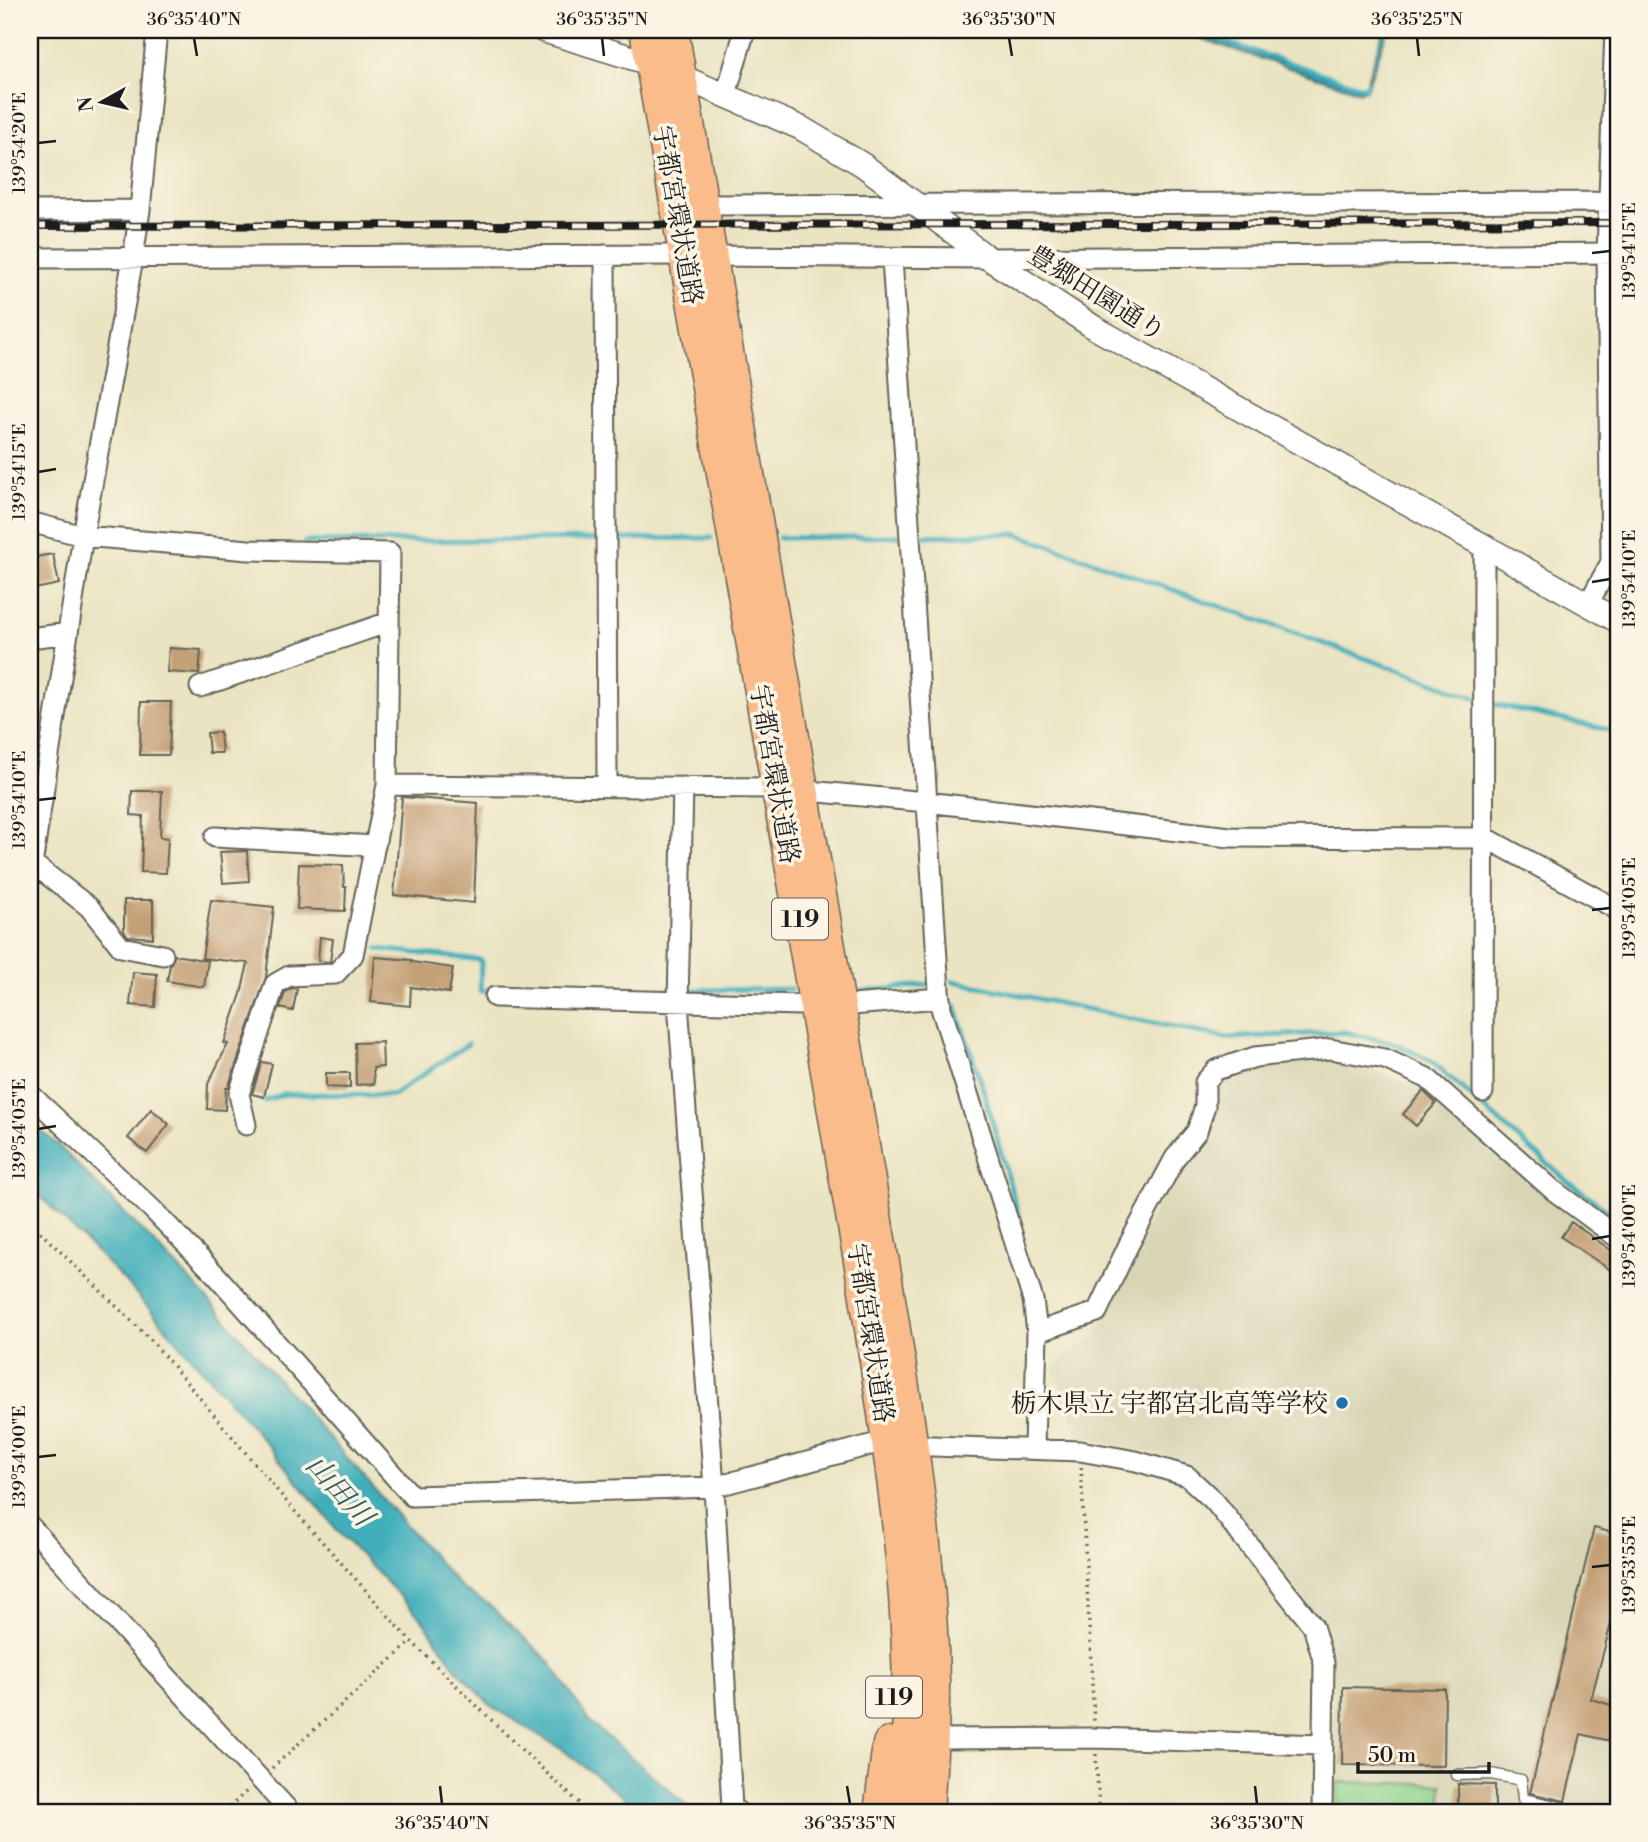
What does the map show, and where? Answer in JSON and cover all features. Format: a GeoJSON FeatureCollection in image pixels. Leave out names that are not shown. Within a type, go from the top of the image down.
{"type":"FeatureCollection","features":[{"type":"Feature","properties":{"kind":"highway","name":"宇都宮環状道路"},"geometry":{"type":"LineString","coordinates":[[646,30],[666,70],[701,205],[697,256]]}},
{"type":"Feature","properties":{"kind":"highway","name":"宇都宮環状道路"},"geometry":{"type":"LineString","coordinates":[[672,30],[666,70],[697,256],[827,1006],[886,1280],[901,1446],[909,1698],[903,1812]]}},
{"type":"Feature","properties":{"kind":"highway","name":"宇都宮環状道路"},"geometry":{"type":"LineString","coordinates":[[901,1446],[928,1604],[933,1681],[927,1812]]}},
{"type":"Feature","properties":{"kind":"highway","name":"119"},"geometry":{"type":"LineString","coordinates":[[880,1812],[897,1678],[905,1581]]}},
{"type":"Feature","properties":{"kind":"highway","name":"119"},"geometry":{"type":"LineString","coordinates":[[933,1681],[941,1812]]}},
{"type":"Feature","properties":{"kind":"street"},"geometry":{"type":"LineString","coordinates":[[158,30],[133,258],[83,536],[31,870],[89,907],[121,947],[163,955]]}},
{"type":"Feature","properties":{"kind":"street","name":"豊郷田園通り"},"geometry":{"type":"LineString","coordinates":[[542,30],[666,70],[726,94],[832,145],[988,258],[1095,328],[1618,621]]}},
{"type":"Feature","properties":{"kind":"street"},"geometry":{"type":"LineString","coordinates":[[726,94],[746,30]]}},
{"type":"Feature","properties":{"kind":"street"},"geometry":{"type":"LineString","coordinates":[[1588,604],[1611,562],[1615,30]]}},
{"type":"Feature","properties":{"kind":"street"},"geometry":{"type":"LineString","coordinates":[[701,205],[1613,202]]}},
{"type":"Feature","properties":{"kind":"street"},"geometry":{"type":"LineString","coordinates":[[30,211],[140,210]]}},
{"type":"Feature","properties":{"kind":"street"},"geometry":{"type":"LineString","coordinates":[[30,258],[605,255],[988,258],[1613,253]]}},
{"type":"Feature","properties":{"kind":"street"},"geometry":{"type":"LineString","coordinates":[[605,255],[607,786]]}},
{"type":"Feature","properties":{"kind":"street"},"geometry":{"type":"LineString","coordinates":[[892,258],[940,998],[1032,1300],[1037,1332],[1034,1448]]}},
{"type":"Feature","properties":{"kind":"street"},"geometry":{"type":"LineString","coordinates":[[30,522],[83,536],[249,550],[390,553],[387,785],[353,955],[335,974],[289,976],[275,984],[239,1094],[246,1125]]}},
{"type":"Feature","properties":{"kind":"street"},"geometry":{"type":"LineString","coordinates":[[1483,1092],[1484,546]]}},
{"type":"Feature","properties":{"kind":"street"},"geometry":{"type":"LineString","coordinates":[[200,687],[389,622]]}},
{"type":"Feature","properties":{"kind":"street"},"geometry":{"type":"LineString","coordinates":[[30,638],[68,633]]}},
{"type":"Feature","properties":{"kind":"street"},"geometry":{"type":"LineString","coordinates":[[387,785],[789,788],[1230,837],[1483,838],[1618,910]]}},
{"type":"Feature","properties":{"kind":"street"},"geometry":{"type":"LineString","coordinates":[[683,787],[678,1003],[714,1487],[732,1808],[738,1812]]}},
{"type":"Feature","properties":{"kind":"street"},"geometry":{"type":"LineString","coordinates":[[215,837],[375,846]]}},
{"type":"Feature","properties":{"kind":"street"},"geometry":{"type":"LineString","coordinates":[[495,997],[827,1006],[940,998]]}},
{"type":"Feature","properties":{"kind":"street"},"geometry":{"type":"LineString","coordinates":[[1037,1332],[1097,1312],[1129,1244],[1175,1158],[1197,1131],[1205,1106],[1205,1082],[1216,1070],[1255,1057],[1330,1049],[1385,1059],[1427,1078],[1553,1190],[1618,1238]]}},
{"type":"Feature","properties":{"kind":"street"},"geometry":{"type":"LineString","coordinates":[[30,1094],[152,1209],[216,1275],[412,1496],[714,1487],[874,1444],[1080,1451],[1136,1461],[1187,1476],[1215,1502],[1313,1626],[1324,1663],[1322,1812]]}},
{"type":"Feature","properties":{"kind":"street"},"geometry":{"type":"LineString","coordinates":[[30,1526],[290,1812]]}},
{"type":"Feature","properties":{"kind":"street"},"geometry":{"type":"LineString","coordinates":[[938,1739],[1095,1738],[1323,1745]]}},
{"type":"Feature","properties":{"kind":"lane"},"geometry":{"type":"LineString","coordinates":[[1457,1775],[1491,1774],[1521,1780],[1522,1799],[1582,1812]]}},
{"type":"Feature","properties":{"kind":"path"},"geometry":{"type":"LineString","coordinates":[[30,1222],[151,1340],[292,1508],[411,1641],[589,1812]]}},
{"type":"Feature","properties":{"kind":"path"},"geometry":{"type":"LineString","coordinates":[[1080,1451],[1099,1812]]}},
{"type":"Feature","properties":{"kind":"path"},"geometry":{"type":"LineString","coordinates":[[224,1812],[411,1641]]}},
{"type":"Feature","properties":{"kind":"shaded area","name":"栃木県立 宇都宮北高等学校"},"geometry":{"type":"Polygon","coordinates":[[[1269,1061],[1348,1061],[1425,1090],[1571,1215],[1618,1249],[1618,1812],[1332,1812],[1334,1684],[1323,1629],[1289,1577],[1205,1478],[1161,1455],[1080,1438],[1053,1367],[1096,1334],[1215,1079],[1269,1061]]]}},
{"type":"Feature","properties":{"kind":"green space"},"geometry":{"type":"Polygon","coordinates":[[[1338,1782],[1442,1784],[1442,1804],[1451,1804],[1451,1812],[1337,1812],[1338,1782]]]}},
{"type":"Feature","properties":{"kind":"water"},"geometry":{"type":"Polygon","coordinates":[[[1175,30],[1184,30],[1361,89],[1364,88],[1384,30],[1388,30],[1366,90],[1360,92],[1175,30]]]}},
{"type":"Feature","properties":{"kind":"water","name":"山田川"},"geometry":{"type":"Polygon","coordinates":[[[30,1122],[58,1145],[198,1288],[462,1589],[487,1603],[550,1662],[590,1722],[695,1812],[642,1812],[563,1750],[491,1706],[456,1669],[422,1619],[342,1536],[259,1435],[124,1280],[30,1186],[30,1122]]]}},
{"type":"Feature","properties":{"kind":"building"},"geometry":{"type":"Polygon","coordinates":[[[53,554],[59,584],[30,590],[30,558],[53,554]]]}},
{"type":"Feature","properties":{"kind":"building"},"geometry":{"type":"Polygon","coordinates":[[[169,648],[201,650],[199,674],[167,672],[169,648]]]}},
{"type":"Feature","properties":{"kind":"building"},"geometry":{"type":"Polygon","coordinates":[[[141,702],[171,702],[169,755],[140,755],[141,702]]]}},
{"type":"Feature","properties":{"kind":"building"},"geometry":{"type":"Polygon","coordinates":[[[220,732],[222,753],[209,753],[207,733],[220,732]]]}},
{"type":"Feature","properties":{"kind":"building"},"geometry":{"type":"Polygon","coordinates":[[[132,791],[162,791],[160,837],[168,838],[166,873],[141,872],[143,816],[131,815],[132,791]]]}},
{"type":"Feature","properties":{"kind":"building"},"geometry":{"type":"Polygon","coordinates":[[[402,797],[478,803],[474,903],[394,895],[402,797]]]}},
{"type":"Feature","properties":{"kind":"building"},"geometry":{"type":"Polygon","coordinates":[[[247,851],[249,881],[223,883],[220,852],[247,851]]]}},
{"type":"Feature","properties":{"kind":"building"},"geometry":{"type":"Polygon","coordinates":[[[299,864],[343,865],[345,911],[297,909],[299,864]]]}},
{"type":"Feature","properties":{"kind":"building"},"geometry":{"type":"Polygon","coordinates":[[[124,900],[153,900],[153,938],[128,936],[124,931],[124,900]]]}},
{"type":"Feature","properties":{"kind":"building"},"geometry":{"type":"Polygon","coordinates":[[[211,900],[274,907],[266,977],[226,1088],[225,1110],[207,1109],[208,1084],[228,1044],[224,1043],[241,994],[248,963],[202,958],[211,900]]]}},
{"type":"Feature","properties":{"kind":"building"},"geometry":{"type":"Polygon","coordinates":[[[320,937],[333,939],[330,962],[318,961],[320,937]]]}},
{"type":"Feature","properties":{"kind":"building"},"geometry":{"type":"Polygon","coordinates":[[[175,955],[208,961],[204,987],[167,981],[175,955]]]}},
{"type":"Feature","properties":{"kind":"building"},"geometry":{"type":"Polygon","coordinates":[[[375,957],[412,960],[453,968],[449,993],[411,987],[410,1006],[371,1002],[375,957]]]}},
{"type":"Feature","properties":{"kind":"building"},"geometry":{"type":"Polygon","coordinates":[[[133,972],[157,974],[155,1007],[130,1005],[133,972]]]}},
{"type":"Feature","properties":{"kind":"building"},"geometry":{"type":"Polygon","coordinates":[[[292,988],[297,989],[293,1011],[280,1008],[285,992],[292,988]]]}},
{"type":"Feature","properties":{"kind":"building"},"geometry":{"type":"Polygon","coordinates":[[[382,1042],[383,1067],[373,1068],[374,1084],[356,1085],[355,1043],[382,1042]]]}},
{"type":"Feature","properties":{"kind":"building"},"geometry":{"type":"Polygon","coordinates":[[[262,1062],[272,1064],[264,1097],[252,1094],[262,1062]]]}},
{"type":"Feature","properties":{"kind":"building"},"geometry":{"type":"Polygon","coordinates":[[[326,1073],[350,1073],[350,1088],[326,1087],[326,1073]]]}},
{"type":"Feature","properties":{"kind":"building"},"geometry":{"type":"Polygon","coordinates":[[[1423,1091],[1436,1103],[1416,1126],[1403,1114],[1423,1091]]]}},
{"type":"Feature","properties":{"kind":"building"},"geometry":{"type":"Polygon","coordinates":[[[151,1109],[169,1124],[147,1153],[128,1138],[151,1109]]]}},
{"type":"Feature","properties":{"kind":"building"},"geometry":{"type":"Polygon","coordinates":[[[1571,1222],[1618,1255],[1618,1275],[1561,1237],[1571,1222]]]}},
{"type":"Feature","properties":{"kind":"building"},"geometry":{"type":"Polygon","coordinates":[[[1594,1528],[1618,1534],[1618,1597],[1591,1699],[1618,1707],[1618,1743],[1581,1734],[1565,1801],[1530,1793],[1594,1528]]]}},
{"type":"Feature","properties":{"kind":"building"},"geometry":{"type":"Polygon","coordinates":[[[1343,1687],[1445,1689],[1444,1766],[1342,1765],[1343,1687]]]}},
{"type":"Feature","properties":{"kind":"building"},"geometry":{"type":"Polygon","coordinates":[[[1458,1784],[1495,1785],[1495,1812],[1458,1812],[1458,1784]]]}},
{"type":"Feature","properties":{"kind":"waterway"},"geometry":{"type":"LineString","coordinates":[[1190,30],[1365,88],[1367,84]]}},
{"type":"Feature","properties":{"kind":"waterway"},"geometry":{"type":"LineString","coordinates":[[915,536],[1017,534],[1479,699]]}},
{"type":"Feature","properties":{"kind":"waterway"},"geometry":{"type":"LineString","coordinates":[[779,538],[906,536]]}},
{"type":"Feature","properties":{"kind":"waterway"},"geometry":{"type":"LineString","coordinates":[[305,542],[711,538]]}},
{"type":"Feature","properties":{"kind":"waterway"},"geometry":{"type":"LineString","coordinates":[[1488,703],[1618,732]]}},
{"type":"Feature","properties":{"kind":"waterway"},"geometry":{"type":"LineString","coordinates":[[378,949],[481,960],[480,991],[494,991]]}},
{"type":"Feature","properties":{"kind":"waterway"},"geometry":{"type":"LineString","coordinates":[[953,981],[1226,1038],[1344,1032],[1394,1043],[1431,1061],[1567,1181],[1618,1218]]}},
{"type":"Feature","properties":{"kind":"waterway"},"geometry":{"type":"LineString","coordinates":[[858,992],[933,984]]}},
{"type":"Feature","properties":{"kind":"waterway"},"geometry":{"type":"LineString","coordinates":[[683,990],[792,989]]}},
{"type":"Feature","properties":{"kind":"waterway"},"geometry":{"type":"LineString","coordinates":[[609,991],[673,990]]}},
{"type":"Feature","properties":{"kind":"waterway"},"geometry":{"type":"LineString","coordinates":[[955,1005],[984,1092],[1018,1214]]}},
{"type":"Feature","properties":{"kind":"waterway"},"geometry":{"type":"LineString","coordinates":[[265,1101],[284,1094],[393,1095],[468,1044]]}},
{"type":"Feature","properties":{"kind":"railway"},"geometry":{"type":"LineString","coordinates":[[30,226],[1618,223]]}},
{"type":"Feature","properties":{"kind":"place","name":"栃木県立 宇都宮北高等学校"},"geometry":{"type":"Point","coordinates":[1342,1403]}}]}
